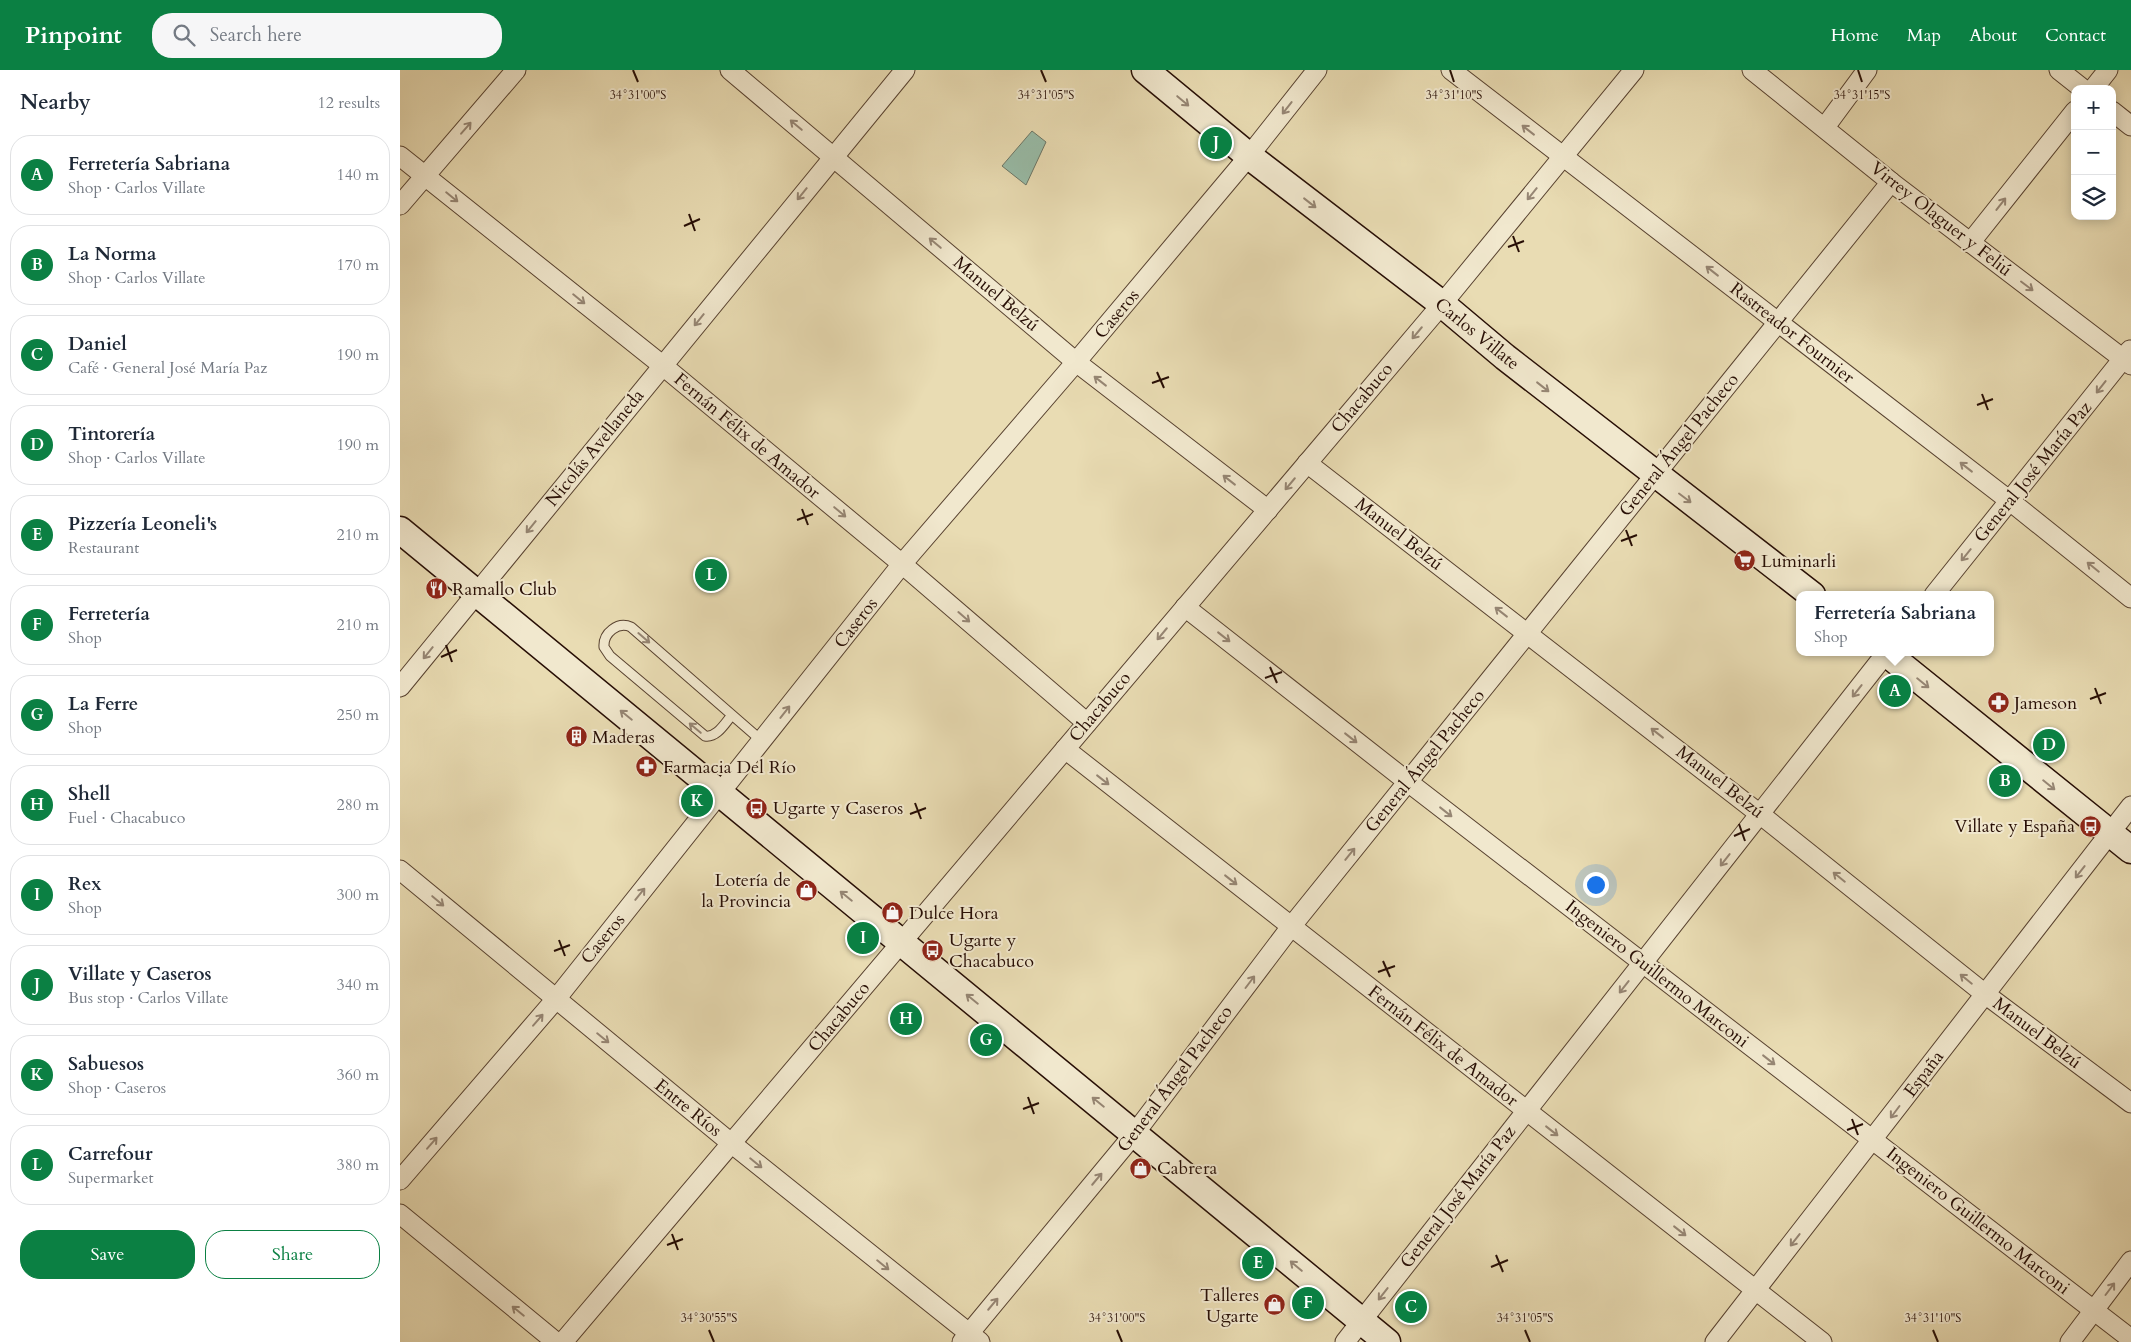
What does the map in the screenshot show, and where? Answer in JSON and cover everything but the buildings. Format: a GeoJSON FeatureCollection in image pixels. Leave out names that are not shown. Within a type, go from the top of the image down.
{"type":"FeatureCollection","features":[{"type":"Feature","properties":{"kind":"street"},"geometry":{"type":"LineString","coordinates":[[400,205],[516,70]]}},
{"type":"Feature","properties":{"kind":"street","name":"Manuel Belzú"},"geometry":{"type":"LineString","coordinates":[[730,70],[1076,362],[1268,510]]}},
{"type":"Feature","properties":{"kind":"street","name":"Nicolás Avellaneda"},"geometry":{"type":"LineString","coordinates":[[400,687],[905,70]]}},
{"type":"Feature","properties":{"kind":"street","name":"Caseros"},"geometry":{"type":"LineString","coordinates":[[400,1180],[556,999],[902,564],[1250,156],[1317,70]]}},
{"type":"Feature","properties":{"kind":"street","name":"Rastreador Fournier"},"geometry":{"type":"LineString","coordinates":[[1451,70],[2010,501],[2131,598]]}},
{"type":"Feature","properties":{"kind":"street","name":"Chacabuco"},"geometry":{"type":"LineString","coordinates":[[563,1342],[1442,304],[1634,70]]}},
{"type":"Feature","properties":{"kind":"street","name":"Virrey Olaguer y Feliú"},"geometry":{"type":"LineString","coordinates":[[1752,70],[1891,182],[2128,358]]}},
{"type":"Feature","properties":{"kind":"street"},"geometry":{"type":"LineString","coordinates":[[1825,127],[1867,70]]}},
{"type":"Feature","properties":{"kind":"street"},"geometry":{"type":"LineString","coordinates":[[2059,70],[2079,85]]}},
{"type":"Feature","properties":{"kind":"street"},"geometry":{"type":"LineString","coordinates":[[2096,85],[2108,70]]}},
{"type":"Feature","properties":{"kind":"street","name":"Carlos Villate"},"geometry":{"type":"LineString","coordinates":[[1150,72],[1250,156],[1442,304],[1505,357],[1807,591]]}},
{"type":"Feature","properties":{"kind":"street"},"geometry":{"type":"LineString","coordinates":[[2116,114],[2131,126]]}},
{"type":"Feature","properties":{"kind":"street"},"geometry":{"type":"LineString","coordinates":[[1970,242],[2071,116]]}},
{"type":"Feature","properties":{"kind":"street","name":"Fernán Félix de Amador"},"geometry":{"type":"LineString","coordinates":[[400,156],[662,365],[902,564],[1087,723]]}},
{"type":"Feature","properties":{"kind":"street","name":"General Ángel Pacheco"},"geometry":{"type":"LineString","coordinates":[[970,1339],[1135,1133],[1290,928],[1891,182]]}},
{"type":"Feature","properties":{"kind":"street","name":"General José María Paz"},"geometry":{"type":"LineString","coordinates":[[1937,591],[2128,358]]}},
{"type":"Feature","properties":{"kind":"street","name":"Manuel Belzú"},"geometry":{"type":"LineString","coordinates":[[1307,463],[1761,814],[1985,994],[2131,1103]]}},
{"type":"Feature","properties":{"kind":"street"},"geometry":{"type":"LineString","coordinates":[[400,530],[1388,1342]]}},
{"type":"Feature","properties":{"kind":"street","name":"Ingeniero Guillermo Marconi"},"geometry":{"type":"LineString","coordinates":[[1185,607],[1408,782],[2131,1339]]}},
{"type":"Feature","properties":{"kind":"street","name":"General José María Paz"},"geometry":{"type":"LineString","coordinates":[[1345,1342],[1884,656]]}},
{"type":"Feature","properties":{"kind":"street"},"geometry":{"type":"LineString","coordinates":[[1890,656],[2131,850]]}},
{"type":"Feature","properties":{"kind":"street","name":"Fernán Félix de Amador"},"geometry":{"type":"LineString","coordinates":[[1065,749],[1290,928],[1822,1342]]}},
{"type":"Feature","properties":{"kind":"street","name":"España"},"geometry":{"type":"LineString","coordinates":[[1715,1342],[2131,806]]}},
{"type":"Feature","properties":{"kind":"street","name":"Entre Ríos"},"geometry":{"type":"LineString","coordinates":[[400,870],[970,1339]]}},
{"type":"Feature","properties":{"kind":"street"},"geometry":{"type":"LineString","coordinates":[[400,1214],[556,1342]]}},
{"type":"Feature","properties":{"kind":"street"},"geometry":{"type":"LineString","coordinates":[[2070,1342],[2131,1261]]}},
{"type":"Feature","properties":{"kind":"lane"},"geometry":{"type":"LineString","coordinates":[[732,715],[718,732],[705,736],[610,656],[604,647],[605,638],[618,626],[626,625],[631,627],[762,741]]}},
{"type":"Feature","properties":{"kind":"shaded area"},"geometry":{"type":"Polygon","coordinates":[[[1032,131],[1046,142],[1026,185],[1002,166],[1032,131]]]}},
{"type":"Feature","properties":{"kind":"place","name":"Villate y Caseros"},"geometry":{"type":"Point","coordinates":[1216,143]}},
{"type":"Feature","properties":{"kind":"place","name":"Luminarli"},"geometry":{"type":"Point","coordinates":[1745,561]}},
{"type":"Feature","properties":{"kind":"place","name":"Carrefour"},"geometry":{"type":"Point","coordinates":[711,575]}},
{"type":"Feature","properties":{"kind":"place","name":"Ramallo Club"},"geometry":{"type":"Point","coordinates":[436,589]}},
{"type":"Feature","properties":{"kind":"place","name":"Ferretería Sabriana"},"geometry":{"type":"Point","coordinates":[1895,691]}},
{"type":"Feature","properties":{"kind":"place","name":"Jameson"},"geometry":{"type":"Point","coordinates":[1998,703]}},
{"type":"Feature","properties":{"kind":"place","name":"Maderas"},"geometry":{"type":"Point","coordinates":[576,737]}},
{"type":"Feature","properties":{"kind":"place","name":"Tintorería"},"geometry":{"type":"Point","coordinates":[2049,745]}},
{"type":"Feature","properties":{"kind":"place","name":"Farmacia Del Río"},"geometry":{"type":"Point","coordinates":[647,767]}},
{"type":"Feature","properties":{"kind":"place","name":"La Norma"},"geometry":{"type":"Point","coordinates":[2005,781]}},
{"type":"Feature","properties":{"kind":"place","name":"Sabuesos"},"geometry":{"type":"Point","coordinates":[697,801]}},
{"type":"Feature","properties":{"kind":"place","name":"Ugarte y Caseros"},"geometry":{"type":"Point","coordinates":[757,808]}},
{"type":"Feature","properties":{"kind":"place","name":"Villate y España"},"geometry":{"type":"Point","coordinates":[2091,826]}},
{"type":"Feature","properties":{"kind":"place","name":"Lotería de la Provincia"},"geometry":{"type":"Point","coordinates":[807,890]}},
{"type":"Feature","properties":{"kind":"place","name":"Dulce Hora"},"geometry":{"type":"Point","coordinates":[893,913]}},
{"type":"Feature","properties":{"kind":"place","name":"Rex"},"geometry":{"type":"Point","coordinates":[863,938]}},
{"type":"Feature","properties":{"kind":"place","name":"Ugarte y Chacabuco"},"geometry":{"type":"Point","coordinates":[933,950]}},
{"type":"Feature","properties":{"kind":"place","name":"Shell"},"geometry":{"type":"Point","coordinates":[906,1019]}},
{"type":"Feature","properties":{"kind":"place","name":"La Ferre"},"geometry":{"type":"Point","coordinates":[986,1040]}},
{"type":"Feature","properties":{"kind":"place","name":"Cabrera"},"geometry":{"type":"Point","coordinates":[1141,1168]}},
{"type":"Feature","properties":{"kind":"place","name":"Pizzería Leoneli's"},"geometry":{"type":"Point","coordinates":[1258,1263]}},
{"type":"Feature","properties":{"kind":"place","name":"Ferretería"},"geometry":{"type":"Point","coordinates":[1308,1303]}},
{"type":"Feature","properties":{"kind":"place","name":"Talleres Ugarte"},"geometry":{"type":"Point","coordinates":[1275,1305]}},
{"type":"Feature","properties":{"kind":"place","name":"Daniel"},"geometry":{"type":"Point","coordinates":[1411,1307]}}]}
